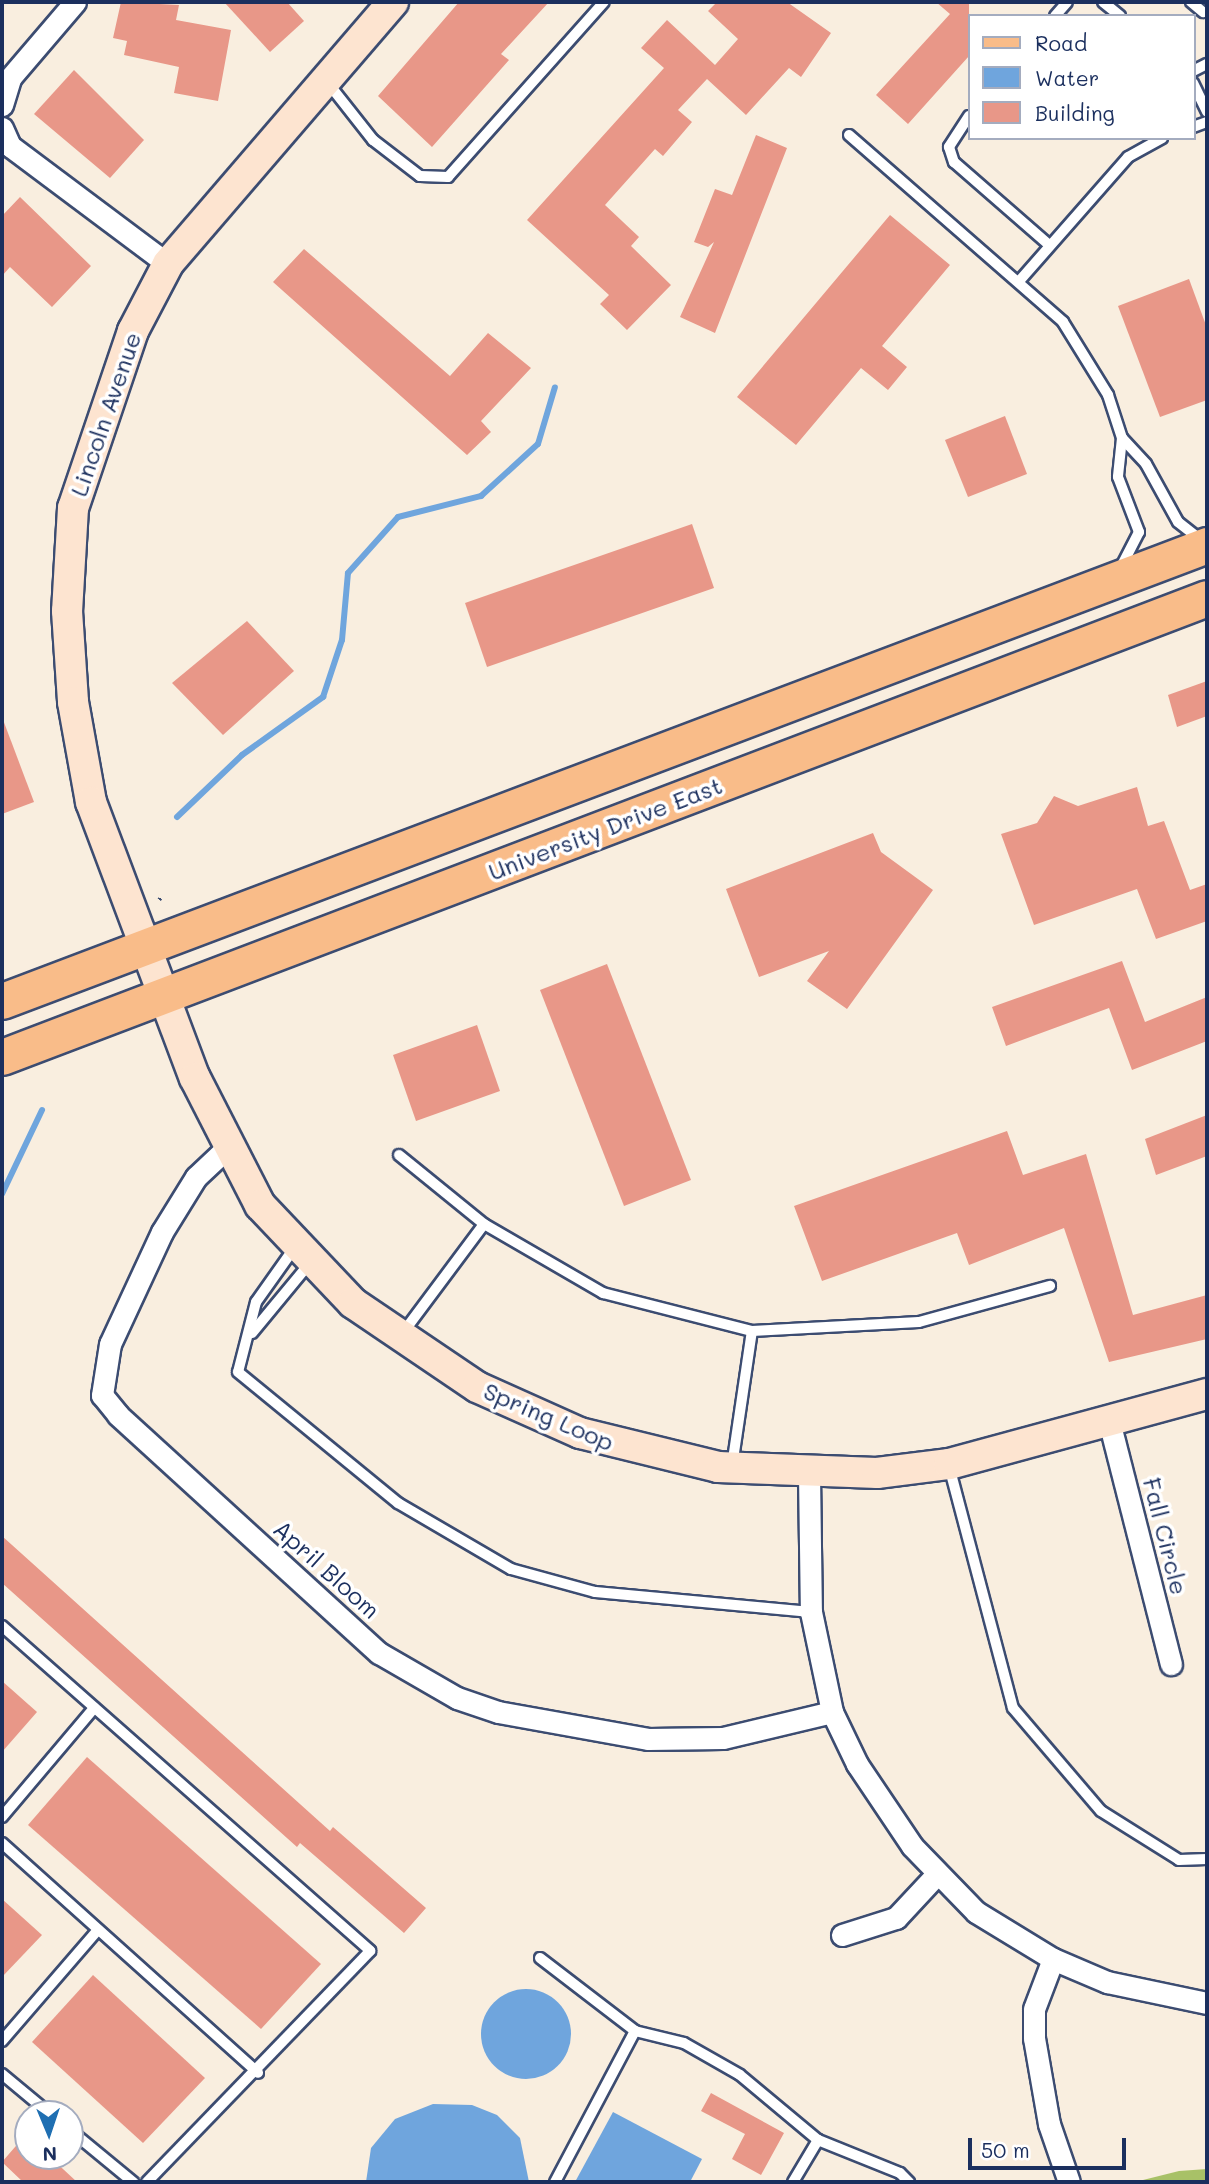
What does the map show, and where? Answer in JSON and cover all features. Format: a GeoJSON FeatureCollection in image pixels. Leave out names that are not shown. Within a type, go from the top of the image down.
{"type":"FeatureCollection","features":[{"type":"Feature","properties":{"kind":"main road","name":"University Drive East"},"geometry":{"type":"LineString","coordinates":[[2,1001],[1207,545]]}},
{"type":"Feature","properties":{"kind":"main road","name":"University Drive East"},"geometry":{"type":"LineString","coordinates":[[2,1056],[1207,598]]}},
{"type":"Feature","properties":{"kind":"main road"},"geometry":{"type":"LineString","coordinates":[[886,667],[907,714]]}},
{"type":"Feature","properties":{"kind":"street"},"geometry":{"type":"LineString","coordinates":[[2,105],[9,78],[75,2]]}},
{"type":"Feature","properties":{"kind":"street","name":"Lincoln Avenue"},"geometry":{"type":"LineString","coordinates":[[162,997],[91,802],[73,702],[66,593],[73,508],[95,428],[168,264],[324,79],[393,2]]}},
{"type":"Feature","properties":{"kind":"street"},"geometry":{"type":"LineString","coordinates":[[2,128],[10,146],[168,264]]}},
{"type":"Feature","properties":{"kind":"street","name":"Spring Loop"},"geometry":{"type":"LineString","coordinates":[[162,997],[228,1147],[260,1205],[302,1256],[399,1339],[477,1387],[580,1433],[732,1468],[809,1474],[949,1464],[1207,1394]]}},
{"type":"Feature","properties":{"kind":"street","name":"April Bloom"},"geometry":{"type":"LineString","coordinates":[[228,1147],[196,1177],[162,1232],[110,1344],[102,1395],[118,1415],[379,1653],[457,1698],[498,1712],[648,1739],[723,1738],[832,1712]]}},
{"type":"Feature","properties":{"kind":"street","name":"Fall Circle"},"geometry":{"type":"LineString","coordinates":[[1109,1421],[1171,1664]]}},
{"type":"Feature","properties":{"kind":"street"},"geometry":{"type":"LineString","coordinates":[[809,1474],[811,1612],[832,1712],[883,1807],[936,1875],[976,1912],[1053,1959],[1107,1982],[1207,2003]]}},
{"type":"Feature","properties":{"kind":"street"},"geometry":{"type":"LineString","coordinates":[[842,1935],[896,1918],[936,1875]]}},
{"type":"Feature","properties":{"kind":"street"},"geometry":{"type":"LineString","coordinates":[[1053,1959],[1034,2009],[1034,2038],[1049,2124],[1069,2182]]}},
{"type":"Feature","properties":{"kind":"lane"},"geometry":{"type":"LineString","coordinates":[[324,79],[373,140],[420,176],[440,180],[456,172],[604,2]]}},
{"type":"Feature","properties":{"kind":"lane"},"geometry":{"type":"LineString","coordinates":[[1103,2],[1118,14]]}},
{"type":"Feature","properties":{"kind":"lane"},"geometry":{"type":"LineString","coordinates":[[1191,2],[1206,12]]}},
{"type":"Feature","properties":{"kind":"lane"},"geometry":{"type":"LineString","coordinates":[[1195,87],[1207,112]]}},
{"type":"Feature","properties":{"kind":"lane"},"geometry":{"type":"LineString","coordinates":[[968,118],[949,147],[954,162],[1049,245]]}},
{"type":"Feature","properties":{"kind":"lane"},"geometry":{"type":"LineString","coordinates":[[849,135],[1020,279],[1063,323],[1108,395],[1122,438],[1118,477],[1139,532],[1113,580]]}},
{"type":"Feature","properties":{"kind":"lane"},"geometry":{"type":"LineString","coordinates":[[1020,279],[1128,157],[1158,140]]}},
{"type":"Feature","properties":{"kind":"lane"},"geometry":{"type":"LineString","coordinates":[[1122,438],[1146,464],[1178,522],[1207,545]]}},
{"type":"Feature","properties":{"kind":"lane"},"geometry":{"type":"LineString","coordinates":[[399,1155],[484,1224],[604,1293],[752,1331],[919,1322],[1050,1286]]}},
{"type":"Feature","properties":{"kind":"lane"},"geometry":{"type":"LineString","coordinates":[[399,1339],[484,1224]]}},
{"type":"Feature","properties":{"kind":"lane"},"geometry":{"type":"LineString","coordinates":[[251,1333],[275,1312],[302,1256]]}},
{"type":"Feature","properties":{"kind":"lane"},"geometry":{"type":"LineString","coordinates":[[302,1256],[256,1302],[251,1333],[238,1372],[286,1417],[398,1503],[511,1569],[665,1603],[811,1612]]}},
{"type":"Feature","properties":{"kind":"lane"},"geometry":{"type":"LineString","coordinates":[[732,1468],[752,1331]]}},
{"type":"Feature","properties":{"kind":"lane"},"geometry":{"type":"LineString","coordinates":[[949,1464],[1013,1708],[1055,1764],[1117,1824],[1179,1860],[1207,1859]]}},
{"type":"Feature","properties":{"kind":"lane"},"geometry":{"type":"LineString","coordinates":[[2,1626],[370,1951],[258,2073],[147,2182]]}},
{"type":"Feature","properties":{"kind":"lane"},"geometry":{"type":"LineString","coordinates":[[2,1817],[94,1708]]}},
{"type":"Feature","properties":{"kind":"lane"},"geometry":{"type":"LineString","coordinates":[[2,1843],[96,1932],[258,2073]]}},
{"type":"Feature","properties":{"kind":"lane"},"geometry":{"type":"LineString","coordinates":[[2,2041],[96,1932]]}},
{"type":"Feature","properties":{"kind":"lane"},"geometry":{"type":"LineString","coordinates":[[540,1958],[635,2031],[684,2043],[740,2075],[818,2140],[909,2182]]}},
{"type":"Feature","properties":{"kind":"lane"},"geometry":{"type":"LineString","coordinates":[[555,2182],[635,2031]]}},
{"type":"Feature","properties":{"kind":"lane"},"geometry":{"type":"LineString","coordinates":[[2,2074],[33,2100]]}},
{"type":"Feature","properties":{"kind":"lane"},"geometry":{"type":"LineString","coordinates":[[793,2182],[818,2140]]}},
{"type":"Feature","properties":{"kind":"lane"},"geometry":{"type":"LineString","coordinates":[[84,2142],[133,2182]]}},
{"type":"Feature","properties":{"kind":"green space"},"geometry":{"type":"Polygon","coordinates":[[[1207,2169],[1207,2182],[1135,2182],[1179,2171],[1207,2169]]]}},
{"type":"Feature","properties":{"kind":"water"},"geometry":{"type":"Polygon","coordinates":[[[517,1989],[535,1989],[551,1996],[564,2009],[571,2025],[571,2043],[564,2059],[551,2072],[535,2079],[517,2079],[501,2072],[488,2059],[481,2043],[481,2025],[488,2009],[501,1996],[517,1989]]]}},
{"type":"Feature","properties":{"kind":"water"},"geometry":{"type":"Polygon","coordinates":[[[433,2104],[472,2105],[497,2115],[520,2138],[529,2182],[366,2182],[371,2148],[395,2119],[433,2104]]]}},
{"type":"Feature","properties":{"kind":"water"},"geometry":{"type":"Polygon","coordinates":[[[613,2112],[702,2159],[690,2182],[575,2182],[613,2112]]]}},
{"type":"Feature","properties":{"kind":"building"},"geometry":{"type":"Polygon","coordinates":[[[121,2],[179,5],[176,20],[231,30],[218,101],[174,93],[179,67],[124,55],[127,41],[113,38],[121,2]]]}},
{"type":"Feature","properties":{"kind":"building"},"geometry":{"type":"Polygon","coordinates":[[[224,2],[287,2],[304,21],[270,52],[224,2]]]}},
{"type":"Feature","properties":{"kind":"building"},"geometry":{"type":"Polygon","coordinates":[[[459,2],[549,2],[501,54],[509,60],[432,147],[378,96],[459,2]]]}},
{"type":"Feature","properties":{"kind":"building"},"geometry":{"type":"Polygon","coordinates":[[[717,2],[787,2],[831,33],[801,77],[789,68],[746,115],[707,79],[678,110],[692,122],[663,156],[655,149],[605,205],[639,237],[631,246],[671,285],[627,330],[600,304],[609,295],[527,220],[664,68],[641,48],[667,20],[715,65],[738,39],[708,11],[717,2]]]}},
{"type":"Feature","properties":{"kind":"building"},"geometry":{"type":"Polygon","coordinates":[[[936,2],[969,2],[968,57],[908,124],[876,95],[950,14],[936,2]]]}},
{"type":"Feature","properties":{"kind":"building"},"geometry":{"type":"Polygon","coordinates":[[[74,70],[144,140],[110,178],[34,114],[74,70]]]}},
{"type":"Feature","properties":{"kind":"building"},"geometry":{"type":"Polygon","coordinates":[[[756,135],[787,148],[715,333],[680,317],[714,242],[708,247],[694,242],[715,189],[732,195],[756,135]]]}},
{"type":"Feature","properties":{"kind":"building"},"geometry":{"type":"Polygon","coordinates":[[[20,197],[91,266],[52,307],[10,267],[2,276],[2,216],[20,197]]]}},
{"type":"Feature","properties":{"kind":"building"},"geometry":{"type":"Polygon","coordinates":[[[890,215],[950,265],[882,346],[907,367],[888,390],[861,368],[796,445],[737,397],[890,215]]]}},
{"type":"Feature","properties":{"kind":"building"},"geometry":{"type":"Polygon","coordinates":[[[304,249],[450,376],[488,333],[531,368],[481,421],[491,432],[467,455],[273,282],[304,249]]]}},
{"type":"Feature","properties":{"kind":"building"},"geometry":{"type":"Polygon","coordinates":[[[1189,279],[1207,328],[1207,400],[1160,417],[1118,306],[1189,279]]]}},
{"type":"Feature","properties":{"kind":"building"},"geometry":{"type":"Polygon","coordinates":[[[1005,416],[1027,474],[968,497],[945,440],[1005,416]]]}},
{"type":"Feature","properties":{"kind":"building"},"geometry":{"type":"Polygon","coordinates":[[[692,524],[714,588],[487,667],[465,603],[692,524]]]}},
{"type":"Feature","properties":{"kind":"building"},"geometry":{"type":"Polygon","coordinates":[[[247,621],[294,671],[223,735],[172,683],[247,621]]]}},
{"type":"Feature","properties":{"kind":"building"},"geometry":{"type":"Polygon","coordinates":[[[1207,681],[1207,716],[1177,727],[1168,695],[1207,681]]]}},
{"type":"Feature","properties":{"kind":"building"},"geometry":{"type":"Polygon","coordinates":[[[2,717],[34,802],[2,814],[2,717]]]}},
{"type":"Feature","properties":{"kind":"building"},"geometry":{"type":"Polygon","coordinates":[[[1137,787],[1148,826],[1164,821],[1190,890],[1207,884],[1207,921],[1156,939],[1137,889],[1034,925],[1001,834],[1037,823],[1054,796],[1078,806],[1137,787]]]}},
{"type":"Feature","properties":{"kind":"building"},"geometry":{"type":"Polygon","coordinates":[[[873,833],[881,852],[933,890],[847,1009],[807,981],[829,951],[759,977],[726,889],[873,833]]]}},
{"type":"Feature","properties":{"kind":"building"},"geometry":{"type":"Polygon","coordinates":[[[1122,961],[1145,1022],[1207,997],[1207,1041],[1132,1070],[1109,1008],[1006,1046],[992,1007],[1122,961]]]}},
{"type":"Feature","properties":{"kind":"building"},"geometry":{"type":"Polygon","coordinates":[[[607,964],[691,1180],[624,1206],[540,990],[607,964]]]}},
{"type":"Feature","properties":{"kind":"building"},"geometry":{"type":"Polygon","coordinates":[[[477,1025],[500,1091],[416,1121],[393,1055],[477,1025]]]}},
{"type":"Feature","properties":{"kind":"building"},"geometry":{"type":"Polygon","coordinates":[[[1207,1115],[1207,1156],[1156,1175],[1145,1139],[1207,1115]]]}},
{"type":"Feature","properties":{"kind":"building"},"geometry":{"type":"Polygon","coordinates":[[[1007,1131],[1023,1175],[1086,1154],[1133,1315],[1207,1295],[1207,1339],[1109,1362],[1064,1228],[969,1265],[957,1233],[822,1281],[794,1206],[1007,1131]]]}},
{"type":"Feature","properties":{"kind":"building"},"geometry":{"type":"Polygon","coordinates":[[[2,1536],[330,1831],[333,1827],[426,1908],[404,1933],[300,1843],[297,1847],[2,1583],[2,1536]]]}},
{"type":"Feature","properties":{"kind":"building"},"geometry":{"type":"Polygon","coordinates":[[[2,1681],[37,1712],[2,1752],[2,1681]]]}},
{"type":"Feature","properties":{"kind":"building"},"geometry":{"type":"Polygon","coordinates":[[[87,1757],[321,1964],[261,2029],[28,1825],[87,1757]]]}},
{"type":"Feature","properties":{"kind":"building"},"geometry":{"type":"Polygon","coordinates":[[[2,1899],[42,1935],[2,1977],[2,1899]]]}},
{"type":"Feature","properties":{"kind":"building"},"geometry":{"type":"Polygon","coordinates":[[[93,1975],[205,2078],[143,2143],[32,2042],[93,1975]]]}},
{"type":"Feature","properties":{"kind":"building"},"geometry":{"type":"Polygon","coordinates":[[[711,2093],[784,2133],[761,2175],[732,2159],[745,2134],[701,2111],[711,2093]]]}},
{"type":"Feature","properties":{"kind":"building"},"geometry":{"type":"Polygon","coordinates":[[[14,2148],[14,2170],[64,2170],[77,2182],[23,2182],[2,2162],[14,2148]]]}},
{"type":"Feature","properties":{"kind":"waterway"},"geometry":{"type":"LineString","coordinates":[[177,817],[242,755],[323,697],[342,640],[348,573],[398,517],[481,496],[538,444],[555,387]]}},
{"type":"Feature","properties":{"kind":"waterway"},"geometry":{"type":"LineString","coordinates":[[2,1194],[42,1110]]}}]}
